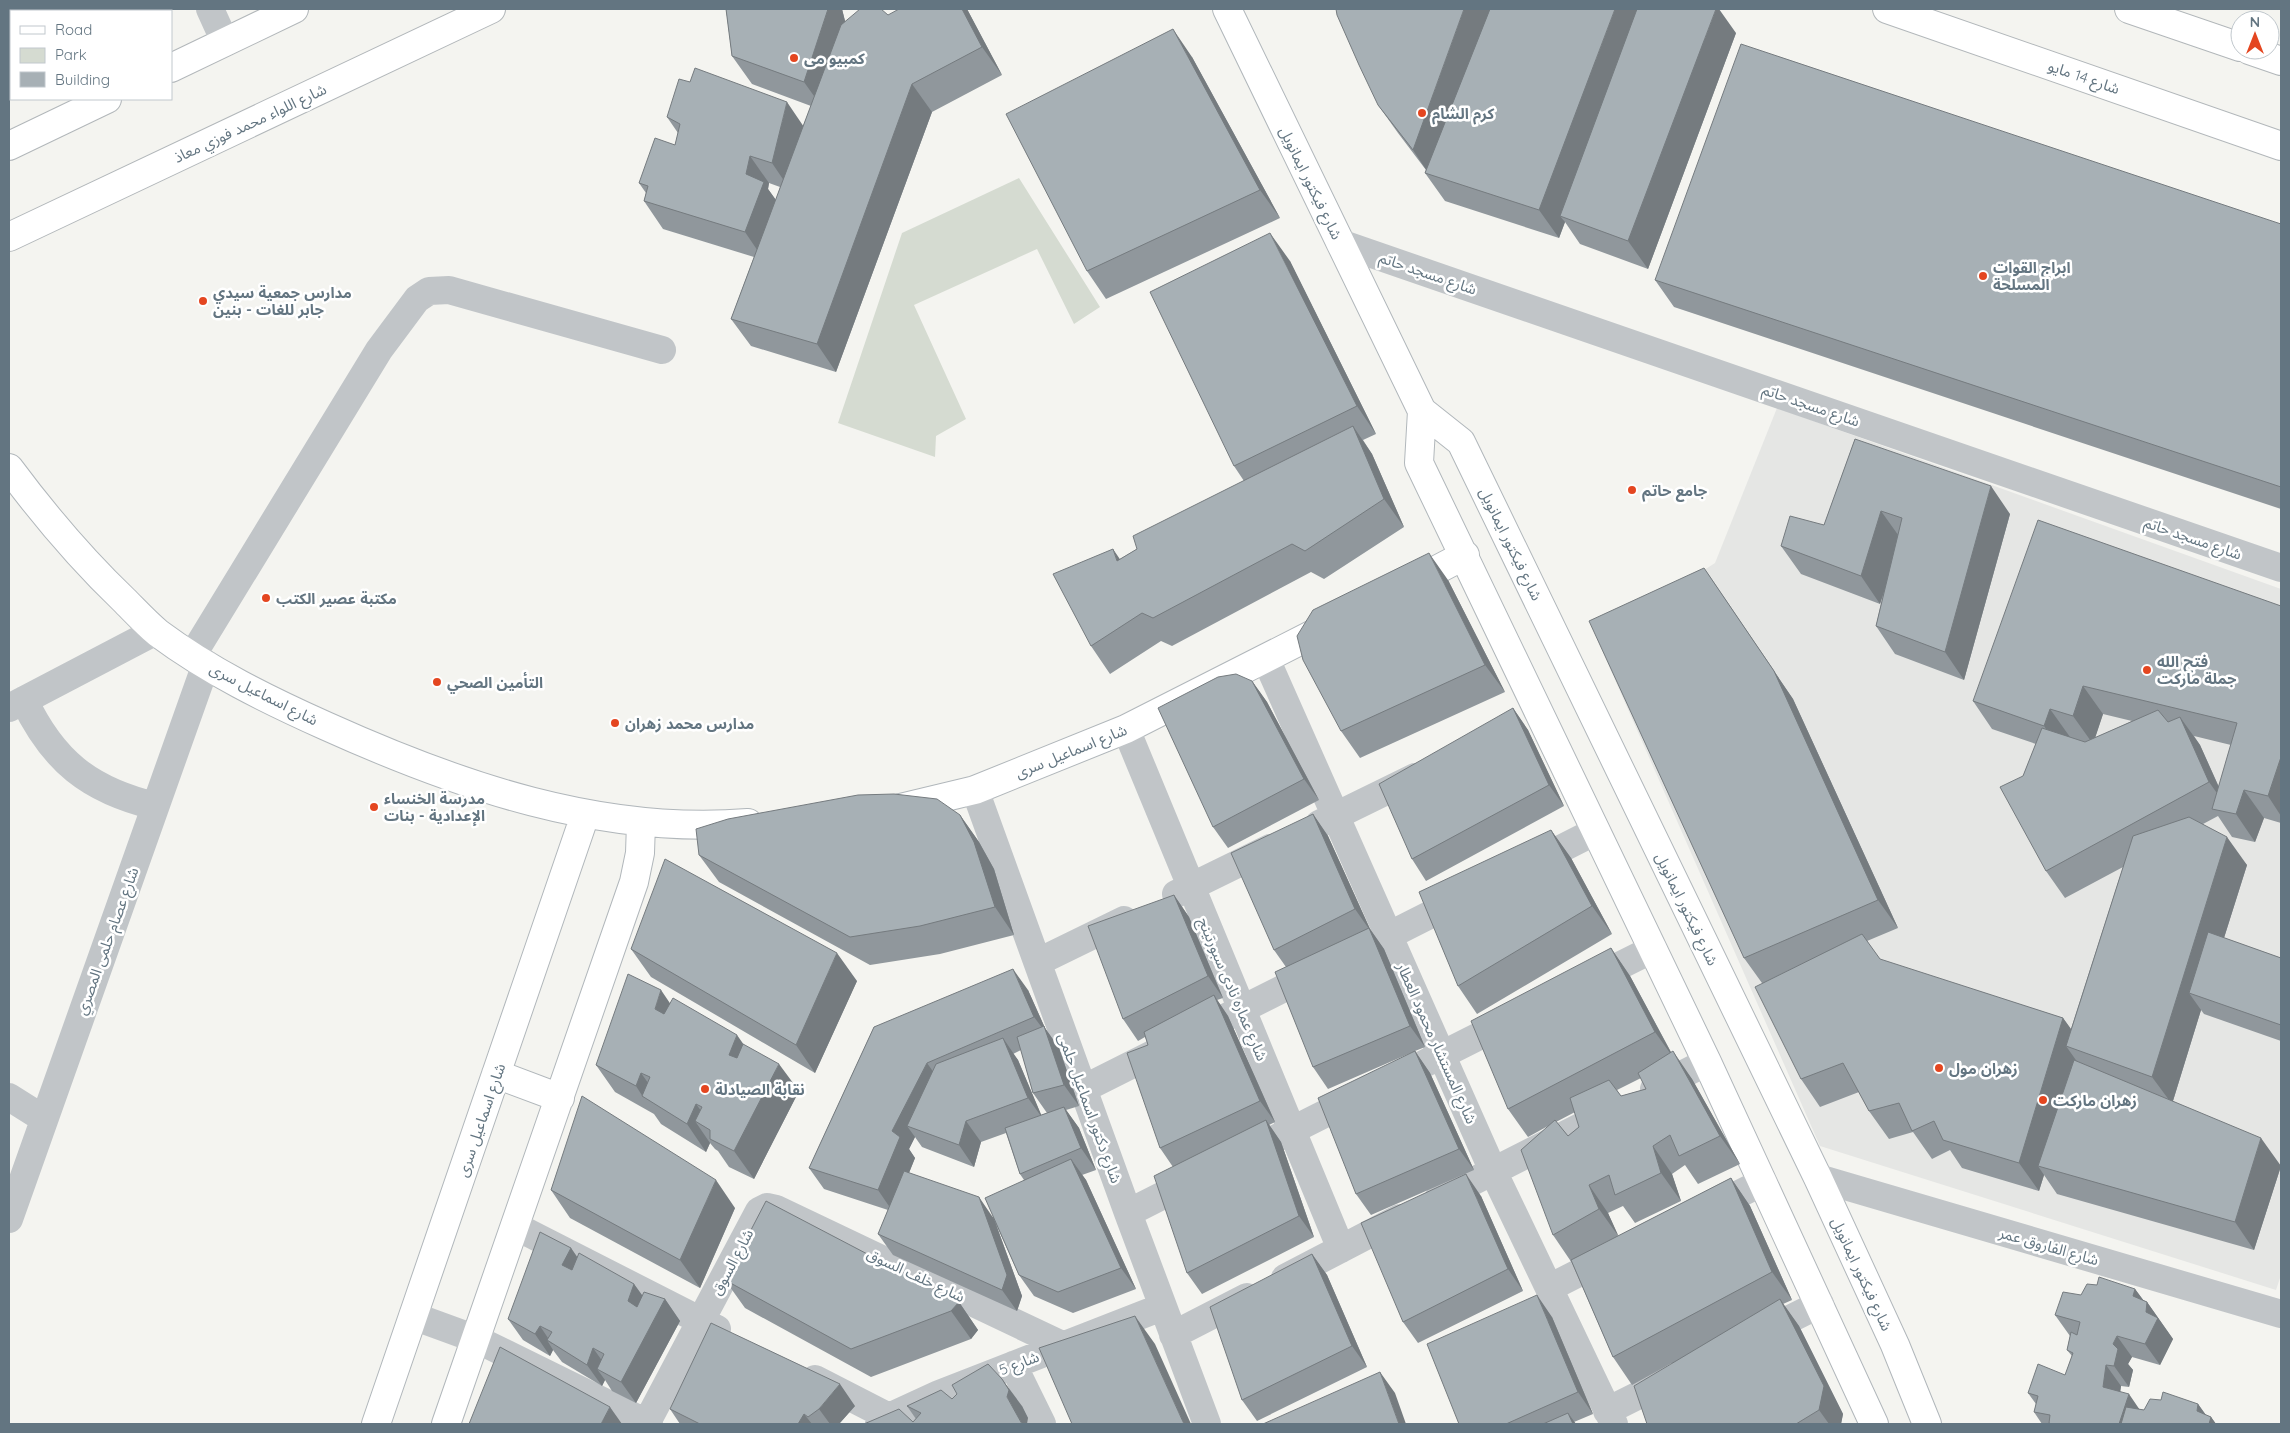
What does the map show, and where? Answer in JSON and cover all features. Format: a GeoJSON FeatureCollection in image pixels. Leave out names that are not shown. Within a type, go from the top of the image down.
{"type":"FeatureCollection","features":[{"type":"Feature","properties":{"kind":"main road"},"geometry":{"type":"LineString","coordinates":[[172,68],[294,9]]}},
{"type":"Feature","properties":{"kind":"main road","name":"شارع اللواء محمد فوزي معاذ"},"geometry":{"type":"LineString","coordinates":[[9,237],[491,9]]}},
{"type":"Feature","properties":{"kind":"main road","name":"شارع فيكتور ايمانويل"},"geometry":{"type":"LineString","coordinates":[[1227,9],[1422,411],[1461,442],[1818,1178],[1895,1345],[1926,1424]]}},
{"type":"Feature","properties":{"kind":"main road","name":"شارع 14 مايو"},"geometry":{"type":"LineString","coordinates":[[1887,9],[2281,146]]}},
{"type":"Feature","properties":{"kind":"main road"},"geometry":{"type":"LineString","coordinates":[[2129,9],[2230,44]]}},
{"type":"Feature","properties":{"kind":"main road"},"geometry":{"type":"LineString","coordinates":[[9,146],[105,100]]}},
{"type":"Feature","properties":{"kind":"main road","name":"شارع فيكتور ايمانويل"},"geometry":{"type":"LineString","coordinates":[[1422,411],[1419,463],[1465,555],[1653,949],[1820,1304],[1874,1424]]}},
{"type":"Feature","properties":{"kind":"main road","name":"شارع اسماعيل سرى"},"geometry":{"type":"LineString","coordinates":[[9,468],[42,511],[100,577],[156,631],[199,660],[285,708],[382,752],[482,788],[586,815],[641,823],[736,824],[772,822]]}},
{"type":"Feature","properties":{"kind":"main road"},"geometry":{"type":"LineString","coordinates":[[1387,596],[1465,555]]}},
{"type":"Feature","properties":{"kind":"main road","name":"شارع اسماعيل سرى"},"geometry":{"type":"LineString","coordinates":[[879,810],[975,790],[1126,729],[1352,614]]}},
{"type":"Feature","properties":{"kind":"main road","name":"شارع اسماعيل سرى"},"geometry":{"type":"LineString","coordinates":[[376,1424],[586,815]]}},
{"type":"Feature","properties":{"kind":"main road"},"geometry":{"type":"LineString","coordinates":[[446,1424],[516,1226],[638,867],[642,838],[641,823]]}},
{"type":"Feature","properties":{"kind":"main road"},"geometry":{"type":"LineString","coordinates":[[496,1074],[560,1098]]}},
{"type":"Feature","properties":{"kind":"street"},"geometry":{"type":"LineString","coordinates":[[210,9],[225,42]]}},
{"type":"Feature","properties":{"kind":"street","name":"شارع مسجد حاتم"},"geometry":{"type":"LineString","coordinates":[[1340,243],[2281,568]]}},
{"type":"Feature","properties":{"kind":"street","name":"شارع عصام حلمى المصري"},"geometry":{"type":"LineString","coordinates":[[9,1219],[155,806],[199,660],[379,350],[408,310],[429,291],[450,290],[662,350]]}},
{"type":"Feature","properties":{"kind":"street"},"geometry":{"type":"LineString","coordinates":[[155,806],[127,799],[99,787],[75,771],[54,751],[16,704],[156,631]]}},
{"type":"Feature","properties":{"kind":"street","name":"شارع المستشار محمود العطار"},"geometry":{"type":"LineString","coordinates":[[1266,659],[1493,1171],[1610,1417]]}},
{"type":"Feature","properties":{"kind":"street"},"geometry":{"type":"LineString","coordinates":[[1514,728],[1541,715]]}},
{"type":"Feature","properties":{"kind":"street","name":"شارع عماره نادى سبورتينج"},"geometry":{"type":"LineString","coordinates":[[1126,729],[1341,1249]]}},
{"type":"Feature","properties":{"kind":"street"},"geometry":{"type":"LineString","coordinates":[[1038,962],[1434,768]]}},
{"type":"Feature","properties":{"kind":"street","name":"شارع دكتور اسماعيل حلمى"},"geometry":{"type":"LineString","coordinates":[[975,790],[1162,1307],[1207,1424]]}},
{"type":"Feature","properties":{"kind":"street"},"geometry":{"type":"LineString","coordinates":[[1510,874],[1596,831]]}},
{"type":"Feature","properties":{"kind":"street"},"geometry":{"type":"LineString","coordinates":[[1083,1089],[1484,888]]}},
{"type":"Feature","properties":{"kind":"street"},"geometry":{"type":"LineString","coordinates":[[1565,993],[1653,949]]}},
{"type":"Feature","properties":{"kind":"street"},"geometry":{"type":"LineString","coordinates":[[1128,1213],[1530,1010]]}},
{"type":"Feature","properties":{"kind":"street"},"geometry":{"type":"LineString","coordinates":[[1173,1335],[1706,1062]]}},
{"type":"Feature","properties":{"kind":"street"},"geometry":{"type":"LineString","coordinates":[[9,1097],[44,1120]]}},
{"type":"Feature","properties":{"kind":"street","name":"شارع الفاروق عمر"},"geometry":{"type":"LineString","coordinates":[[1818,1178],[2281,1314]]}},
{"type":"Feature","properties":{"kind":"street"},"geometry":{"type":"LineString","coordinates":[[1682,1222],[1763,1182]]}},
{"type":"Feature","properties":{"kind":"street","name":"شارع السوق"},"geometry":{"type":"LineString","coordinates":[[647,1424],[759,1211],[767,1207]]}},
{"type":"Feature","properties":{"kind":"street","name":"شارع خلف السوق"},"geometry":{"type":"LineString","coordinates":[[767,1207],[772,1207],[1064,1346]]}},
{"type":"Feature","properties":{"kind":"street"},"geometry":{"type":"LineString","coordinates":[[516,1226],[735,1338]]}},
{"type":"Feature","properties":{"kind":"street"},"geometry":{"type":"LineString","coordinates":[[1549,1288],[1629,1248]]}},
{"type":"Feature","properties":{"kind":"street"},"geometry":{"type":"LineString","coordinates":[[1740,1344],[1820,1304]]}},
{"type":"Feature","properties":{"kind":"street","name":"شارع 5"},"geometry":{"type":"LineString","coordinates":[[884,1421],[939,1394],[1162,1307]]}},
{"type":"Feature","properties":{"kind":"street"},"geometry":{"type":"LineString","coordinates":[[413,1316],[476,1340],[647,1424]]}},
{"type":"Feature","properties":{"kind":"street"},"geometry":{"type":"LineString","coordinates":[[1013,1365],[1042,1424]]}},
{"type":"Feature","properties":{"kind":"street"},"geometry":{"type":"LineString","coordinates":[[1610,1417],[1696,1366]]}},
{"type":"Feature","properties":{"kind":"street"},"geometry":{"type":"LineString","coordinates":[[795,1369],[884,1421]]}},
{"type":"Feature","properties":{"kind":"shaded area"},"geometry":{"type":"Polygon","coordinates":[[[1777,408],[2281,589],[2281,1275],[2276,1290],[1820,1146],[1597,639],[1715,563],[1777,408]]]}},
{"type":"Feature","properties":{"kind":"green space"},"geometry":{"type":"Polygon","coordinates":[[[1019,178],[1100,307],[1074,324],[1037,249],[914,305],[966,419],[936,436],[935,457],[838,423],[902,233],[1019,178]]]}},
{"type":"Feature","properties":{"kind":"building"},"geometry":{"type":"Polygon","coordinates":[[[726,9],[828,9],[804,82],[732,56],[726,9]]]}},
{"type":"Feature","properties":{"kind":"building"},"geometry":{"type":"Polygon","coordinates":[[[860,9],[881,9],[888,15],[899,9],[962,9],[982,47],[912,84],[817,344],[731,319],[841,25],[860,9]]]}},
{"type":"Feature","properties":{"kind":"building","name":"كرم الشام"},"geometry":{"type":"Polygon","coordinates":[[[1336,9],[1464,9],[1413,150],[1378,105],[1336,9]]]}},
{"type":"Feature","properties":{"kind":"building"},"geometry":{"type":"Polygon","coordinates":[[[1490,9],[1615,9],[1539,210],[1425,173],[1490,9]]]}},
{"type":"Feature","properties":{"kind":"building"},"geometry":{"type":"Polygon","coordinates":[[[1637,9],[1716,9],[1628,241],[1560,216],[1637,9]]]}},
{"type":"Feature","properties":{"kind":"building"},"geometry":{"type":"Polygon","coordinates":[[[1173,29],[1260,190],[1087,271],[1006,114],[1173,29]]]}},
{"type":"Feature","properties":{"kind":"building","name":"ابراج القوات المسلحة"},"geometry":{"type":"Polygon","coordinates":[[[1741,44],[2281,224],[2281,487],[1655,280],[1741,44]]]}},
{"type":"Feature","properties":{"kind":"building"},"geometry":{"type":"Polygon","coordinates":[[[695,68],[787,102],[772,163],[750,156],[746,174],[764,182],[745,232],[644,201],[648,186],[639,183],[655,138],[675,145],[680,124],[667,117],[679,79],[690,82],[695,68]]]}},
{"type":"Feature","properties":{"kind":"building"},"geometry":{"type":"Polygon","coordinates":[[[1270,233],[1357,406],[1234,466],[1150,292],[1270,233]]]}},
{"type":"Feature","properties":{"kind":"building"},"geometry":{"type":"Polygon","coordinates":[[[1353,426],[1384,499],[1305,551],[1292,544],[1153,618],[1142,613],[1091,646],[1053,574],[1113,549],[1117,561],[1137,549],[1133,536],[1353,426]]]}},
{"type":"Feature","properties":{"kind":"building"},"geometry":{"type":"Polygon","coordinates":[[[1855,439],[1991,486],[1945,652],[1876,626],[1902,518],[1881,511],[1861,576],[1781,546],[1790,516],[1824,525],[1855,439]]]}},
{"type":"Feature","properties":{"kind":"building","name":"فتح الله جملة ماركت"},"geometry":{"type":"Polygon","coordinates":[[[2038,520],[2281,606],[2281,757],[2268,796],[2244,790],[2236,814],[2212,809],[2237,723],[2083,686],[2073,716],[2050,709],[2044,726],[1973,701],[2038,520]]]}},
{"type":"Feature","properties":{"kind":"building"},"geometry":{"type":"Polygon","coordinates":[[[1429,553],[1485,665],[1341,731],[1303,660],[1297,636],[1313,610],[1429,553]]]}},
{"type":"Feature","properties":{"kind":"building"},"geometry":{"type":"Polygon","coordinates":[[[1704,568],[1774,671],[1878,900],[1744,958],[1589,621],[1704,568]]]}},
{"type":"Feature","properties":{"kind":"building"},"geometry":{"type":"Polygon","coordinates":[[[1236,674],[1252,681],[1304,779],[1213,827],[1158,708],[1218,677],[1236,674]]]}},
{"type":"Feature","properties":{"kind":"building"},"geometry":{"type":"Polygon","coordinates":[[[1513,708],[1549,785],[1412,859],[1379,784],[1513,708]]]}},
{"type":"Feature","properties":{"kind":"building"},"geometry":{"type":"Polygon","coordinates":[[[2158,710],[2168,722],[2180,717],[2209,782],[2046,871],[2000,787],[2023,776],[2042,728],[2085,742],[2158,710]]]}},
{"type":"Feature","properties":{"kind":"building"},"geometry":{"type":"Polygon","coordinates":[[[894,794],[937,799],[960,815],[974,842],[995,907],[920,926],[850,937],[699,855],[696,829],[728,819],[858,795],[894,794]]]}},
{"type":"Feature","properties":{"kind":"building"},"geometry":{"type":"Polygon","coordinates":[[[1313,814],[1355,909],[1274,950],[1231,853],[1313,814]]]}},
{"type":"Feature","properties":{"kind":"building"},"geometry":{"type":"Polygon","coordinates":[[[2189,817],[2227,837],[2152,1077],[2066,1046],[2133,836],[2189,817]]]}},
{"type":"Feature","properties":{"kind":"building"},"geometry":{"type":"Polygon","coordinates":[[[1551,830],[1592,906],[1458,986],[1419,892],[1551,830]]]}},
{"type":"Feature","properties":{"kind":"building"},"geometry":{"type":"Polygon","coordinates":[[[665,859],[837,953],[796,1045],[631,949],[665,859]]]}},
{"type":"Feature","properties":{"kind":"building"},"geometry":{"type":"Polygon","coordinates":[[[1174,895],[1208,976],[1123,1019],[1088,926],[1174,895]]]}},
{"type":"Feature","properties":{"kind":"building"},"geometry":{"type":"Polygon","coordinates":[[[1369,928],[1410,1026],[1313,1067],[1275,972],[1369,928]]]}},
{"type":"Feature","properties":{"kind":"building"},"geometry":{"type":"Polygon","coordinates":[[[2208,932],[2281,958],[2281,1025],[2189,993],[2208,932]]]}},
{"type":"Feature","properties":{"kind":"building","name":"زهران مول"},"geometry":{"type":"Polygon","coordinates":[[[1862,934],[1880,959],[2063,1018],[2019,1163],[1943,1140],[1934,1121],[1912,1131],[1899,1103],[1869,1111],[1843,1063],[1801,1079],[1755,987],[1862,934]]]}},
{"type":"Feature","properties":{"kind":"building"},"geometry":{"type":"Polygon","coordinates":[[[1611,948],[1655,1032],[1508,1109],[1471,1021],[1611,948]]]}},
{"type":"Feature","properties":{"kind":"building"},"geometry":{"type":"Polygon","coordinates":[[[1013,969],[1034,1017],[927,1063],[892,1131],[900,1137],[878,1190],[809,1168],[874,1027],[1013,969]]]}},
{"type":"Feature","properties":{"kind":"building","name":"نقابة الصيادلة"},"geometry":{"type":"Polygon","coordinates":[[[628,974],[661,990],[655,1009],[664,1014],[673,998],[737,1035],[729,1055],[737,1058],[743,1044],[779,1064],[734,1151],[710,1139],[710,1130],[695,1121],[702,1107],[696,1104],[687,1124],[642,1096],[650,1077],[641,1073],[636,1086],[596,1065],[628,974]]]}},
{"type":"Feature","properties":{"kind":"building"},"geometry":{"type":"Polygon","coordinates":[[[1214,995],[1260,1101],[1160,1148],[1127,1053],[1148,1045],[1144,1032],[1214,995]]]}},
{"type":"Feature","properties":{"kind":"building"},"geometry":{"type":"Polygon","coordinates":[[[1044,1026],[1064,1085],[1033,1093],[1017,1037],[1044,1026]]]}},
{"type":"Feature","properties":{"kind":"building"},"geometry":{"type":"Polygon","coordinates":[[[1003,1038],[1028,1098],[966,1121],[959,1145],[907,1126],[936,1064],[1003,1038]]]}},
{"type":"Feature","properties":{"kind":"building"},"geometry":{"type":"Polygon","coordinates":[[[1415,1051],[1459,1149],[1356,1194],[1318,1098],[1415,1051]]]}},
{"type":"Feature","properties":{"kind":"building"},"geometry":{"type":"Polygon","coordinates":[[[1673,1051],[1720,1136],[1679,1156],[1670,1135],[1653,1146],[1661,1173],[1615,1195],[1609,1175],[1589,1185],[1599,1209],[1553,1235],[1521,1150],[1555,1120],[1568,1136],[1579,1127],[1570,1098],[1609,1080],[1621,1096],[1646,1089],[1638,1073],[1673,1051]]]}},
{"type":"Feature","properties":{"kind":"building"},"geometry":{"type":"Polygon","coordinates":[[[2074,1060],[2261,1138],[2235,1222],[2038,1166],[2074,1060]]]}},
{"type":"Feature","properties":{"kind":"building"},"geometry":{"type":"Polygon","coordinates":[[[582,1096],[716,1180],[680,1260],[551,1190],[582,1096]]]}},
{"type":"Feature","properties":{"kind":"building"},"geometry":{"type":"Polygon","coordinates":[[[1064,1107],[1081,1148],[1020,1174],[1005,1128],[1064,1107]]]}},
{"type":"Feature","properties":{"kind":"building"},"geometry":{"type":"Polygon","coordinates":[[[1266,1120],[1299,1216],[1187,1273],[1154,1176],[1266,1120]]]}},
{"type":"Feature","properties":{"kind":"building"},"geometry":{"type":"Polygon","coordinates":[[[1071,1159],[1121,1268],[1058,1292],[1019,1275],[985,1198],[1071,1159]]]}},
{"type":"Feature","properties":{"kind":"building"},"geometry":{"type":"Polygon","coordinates":[[[904,1171],[979,1197],[1007,1275],[1002,1290],[878,1234],[904,1171]]]}},
{"type":"Feature","properties":{"kind":"building"},"geometry":{"type":"Polygon","coordinates":[[[1466,1174],[1508,1269],[1403,1322],[1361,1223],[1466,1174]]]}},
{"type":"Feature","properties":{"kind":"building"},"geometry":{"type":"Polygon","coordinates":[[[1731,1178],[1772,1272],[1613,1357],[1571,1260],[1731,1178]]]}},
{"type":"Feature","properties":{"kind":"building"},"geometry":{"type":"Polygon","coordinates":[[[766,1201],[959,1302],[951,1311],[851,1349],[725,1280],[766,1201]]]}},
{"type":"Feature","properties":{"kind":"building"},"geometry":{"type":"Polygon","coordinates":[[[540,1232],[571,1248],[562,1265],[572,1270],[579,1253],[634,1284],[628,1301],[637,1307],[644,1292],[665,1299],[621,1382],[597,1369],[604,1354],[593,1348],[587,1365],[547,1340],[552,1332],[540,1326],[535,1334],[508,1319],[540,1232]]]}},
{"type":"Feature","properties":{"kind":"building"},"geometry":{"type":"Polygon","coordinates":[[[1312,1254],[1352,1346],[1242,1400],[1210,1307],[1312,1254]]]}},
{"type":"Feature","properties":{"kind":"building"},"geometry":{"type":"Polygon","coordinates":[[[2099,1277],[2135,1289],[2133,1296],[2147,1302],[2146,1312],[2158,1318],[2145,1344],[2117,1336],[2113,1344],[2118,1349],[2114,1366],[2106,1365],[2103,1387],[2129,1394],[2119,1424],[2052,1424],[2049,1423],[2050,1415],[2034,1412],[2038,1396],[2028,1393],[2038,1364],[2065,1375],[2073,1353],[2067,1350],[2071,1332],[2077,1335],[2080,1322],[2055,1315],[2063,1292],[2081,1295],[2087,1284],[2097,1285],[2099,1277]]]}},
{"type":"Feature","properties":{"kind":"building"},"geometry":{"type":"Polygon","coordinates":[[[1537,1295],[1578,1392],[1506,1424],[1459,1424],[1427,1344],[1537,1295]]]}},
{"type":"Feature","properties":{"kind":"building"},"geometry":{"type":"Polygon","coordinates":[[[1780,1299],[1824,1386],[1819,1410],[1796,1424],[1647,1424],[1634,1386],[1780,1299]]]}},
{"type":"Feature","properties":{"kind":"building"},"geometry":{"type":"Polygon","coordinates":[[[1135,1316],[1184,1424],[1072,1424],[1039,1348],[1135,1316]]]}},
{"type":"Feature","properties":{"kind":"building"},"geometry":{"type":"Polygon","coordinates":[[[711,1323],[840,1384],[819,1409],[808,1417],[804,1414],[798,1424],[700,1424],[670,1409],[711,1323]]]}},
{"type":"Feature","properties":{"kind":"building"},"geometry":{"type":"Polygon","coordinates":[[[500,1347],[610,1407],[601,1424],[469,1424],[500,1347]]]}},
{"type":"Feature","properties":{"kind":"building"},"geometry":{"type":"Polygon","coordinates":[[[988,1364],[1009,1390],[1007,1397],[1022,1424],[864,1424],[899,1409],[913,1422],[921,1413],[907,1406],[941,1390],[952,1399],[957,1394],[952,1385],[988,1364]]]}},
{"type":"Feature","properties":{"kind":"building"},"geometry":{"type":"Polygon","coordinates":[[[1380,1372],[1399,1424],[1263,1424],[1380,1372]]]}},
{"type":"Feature","properties":{"kind":"building"},"geometry":{"type":"Polygon","coordinates":[[[2163,1392],[2198,1404],[2197,1411],[2211,1417],[2209,1424],[2121,1424],[2126,1407],[2144,1410],[2150,1399],[2161,1400],[2163,1392]]]}},
{"type":"Feature","properties":{"kind":"building"},"geometry":{"type":"Polygon","coordinates":[[[1568,1413],[1573,1424],[1543,1424],[1568,1413]]]}},
{"type":"Feature","properties":{"kind":"place","name":"كمبيو مى"},"geometry":{"type":"Point","coordinates":[794,58]}},
{"type":"Feature","properties":{"kind":"place","name":"كرم الشام"},"geometry":{"type":"Point","coordinates":[1422,113]}},
{"type":"Feature","properties":{"kind":"place","name":"ابراج القوات المسلحة"},"geometry":{"type":"Point","coordinates":[1983,276]}},
{"type":"Feature","properties":{"kind":"place","name":"مدارس جمعية سيدي جابر للغات - بنين"},"geometry":{"type":"Point","coordinates":[203,301]}},
{"type":"Feature","properties":{"kind":"place","name":"جامع حاتم"},"geometry":{"type":"Point","coordinates":[1632,490]}},
{"type":"Feature","properties":{"kind":"place","name":"مكتبة عصير الكتب"},"geometry":{"type":"Point","coordinates":[266,598]}},
{"type":"Feature","properties":{"kind":"place","name":"فتح الله جملة ماركت"},"geometry":{"type":"Point","coordinates":[2147,670]}},
{"type":"Feature","properties":{"kind":"place","name":"التأمين الصحي"},"geometry":{"type":"Point","coordinates":[437,682]}},
{"type":"Feature","properties":{"kind":"place","name":"مدارس محمد زهران"},"geometry":{"type":"Point","coordinates":[615,723]}},
{"type":"Feature","properties":{"kind":"place","name":"مدرسة الخنساء الإعدادية - بنات"},"geometry":{"type":"Point","coordinates":[374,807]}},
{"type":"Feature","properties":{"kind":"place","name":"زهران مول"},"geometry":{"type":"Point","coordinates":[1939,1068]}},
{"type":"Feature","properties":{"kind":"place","name":"نقابة الصيادلة"},"geometry":{"type":"Point","coordinates":[705,1089]}},
{"type":"Feature","properties":{"kind":"place","name":"زهران ماركت"},"geometry":{"type":"Point","coordinates":[2043,1100]}}]}
